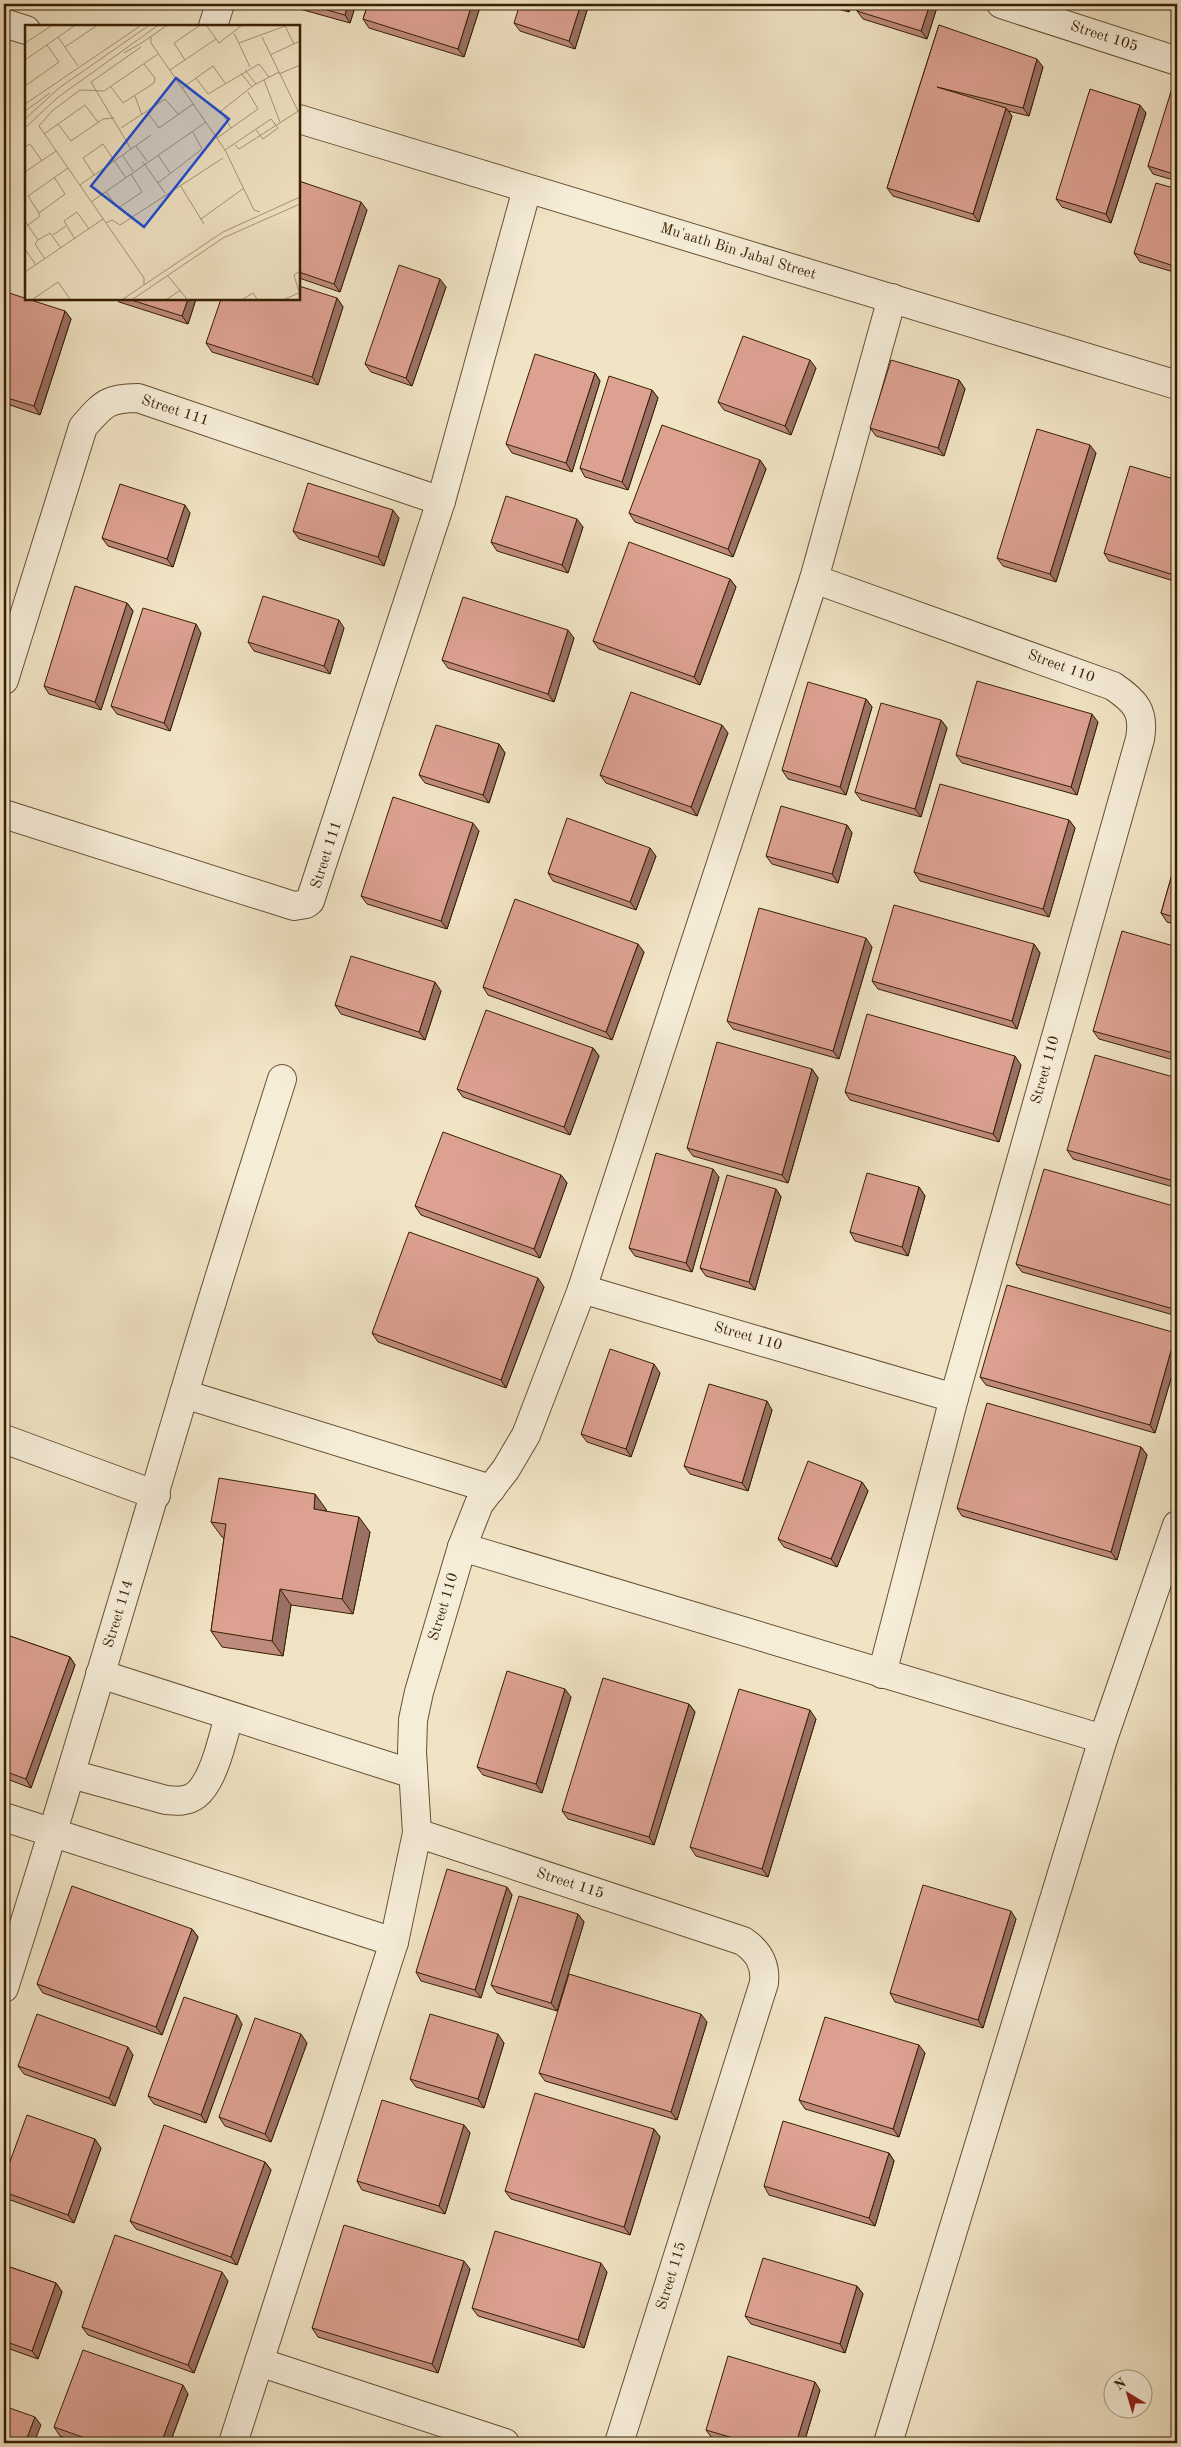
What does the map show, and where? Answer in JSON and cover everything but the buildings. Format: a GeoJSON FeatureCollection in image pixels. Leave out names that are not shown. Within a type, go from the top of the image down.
{"type":"FeatureCollection","features":[{"type":"Feature","properties":{"kind":"street"},"geometry":{"type":"LineString","coordinates":[[214,25],[220,4]]}},
{"type":"Feature","properties":{"kind":"street","name":"Street 105"},"geometry":{"type":"LineString","coordinates":[[1001,4],[1177,61]]}},
{"type":"Feature","properties":{"kind":"street"},"geometry":{"type":"LineString","coordinates":[[4,23],[25,30]]}},
{"type":"Feature","properties":{"kind":"street","name":"Mu'aath Bin Jabal Street"},"geometry":{"type":"LineString","coordinates":[[300,119],[1177,385]]}},
{"type":"Feature","properties":{"kind":"street","name":"Street 111"},"geometry":{"type":"LineString","coordinates":[[4,814],[294,906],[306,904],[314,895],[441,502],[528,189]]}},
{"type":"Feature","properties":{"kind":"street","name":"Street 110"},"geometry":{"type":"LineString","coordinates":[[417,1833],[413,1774],[413,1720],[419,1692],[462,1547],[479,1504],[506,1469],[526,1435],[582,1289],[814,579],[892,298]]}},
{"type":"Feature","properties":{"kind":"street","name":"Street 111"},"geometry":{"type":"LineString","coordinates":[[4,680],[83,427],[102,405],[121,398],[138,398],[441,502]]}},
{"type":"Feature","properties":{"kind":"street","name":"Street 110"},"geometry":{"type":"LineString","coordinates":[[582,1289],[954,1398],[1137,749],[1142,722],[1133,703],[1113,686],[814,579]]}},
{"type":"Feature","properties":{"kind":"street","name":"Street 114"},"geometry":{"type":"LineString","coordinates":[[4,1988],[53,1834],[100,1674],[156,1495],[184,1394],[282,1079]]}},
{"type":"Feature","properties":{"kind":"street"},"geometry":{"type":"LineString","coordinates":[[184,1394],[491,1489]]}},
{"type":"Feature","properties":{"kind":"street"},"geometry":{"type":"LineString","coordinates":[[882,1674],[954,1398]]}},
{"type":"Feature","properties":{"kind":"street"},"geometry":{"type":"LineString","coordinates":[[4,1439],[156,1495]]}},
{"type":"Feature","properties":{"kind":"street"},"geometry":{"type":"LineString","coordinates":[[888,2443],[1103,1739],[1177,1525]]}},
{"type":"Feature","properties":{"kind":"street"},"geometry":{"type":"LineString","coordinates":[[462,1547],[1103,1739]]}},
{"type":"Feature","properties":{"kind":"street"},"geometry":{"type":"LineString","coordinates":[[100,1674],[413,1774]]}},
{"type":"Feature","properties":{"kind":"street"},"geometry":{"type":"LineString","coordinates":[[71,1774],[166,1800],[179,1802],[191,1798],[198,1794],[213,1768],[230,1716]]}},
{"type":"Feature","properties":{"kind":"street"},"geometry":{"type":"LineString","coordinates":[[4,1817],[394,1942]]}},
{"type":"Feature","properties":{"kind":"street"},"geometry":{"type":"LineString","coordinates":[[233,2443],[394,1942],[417,1833]]}},
{"type":"Feature","properties":{"kind":"street","name":"Street 115"},"geometry":{"type":"LineString","coordinates":[[417,1833],[743,1941],[751,1946],[762,1961],[765,1974],[764,1983],[619,2443]]}},
{"type":"Feature","properties":{"kind":"street"},"geometry":{"type":"LineString","coordinates":[[259,2362],[505,2443]]}}]}
